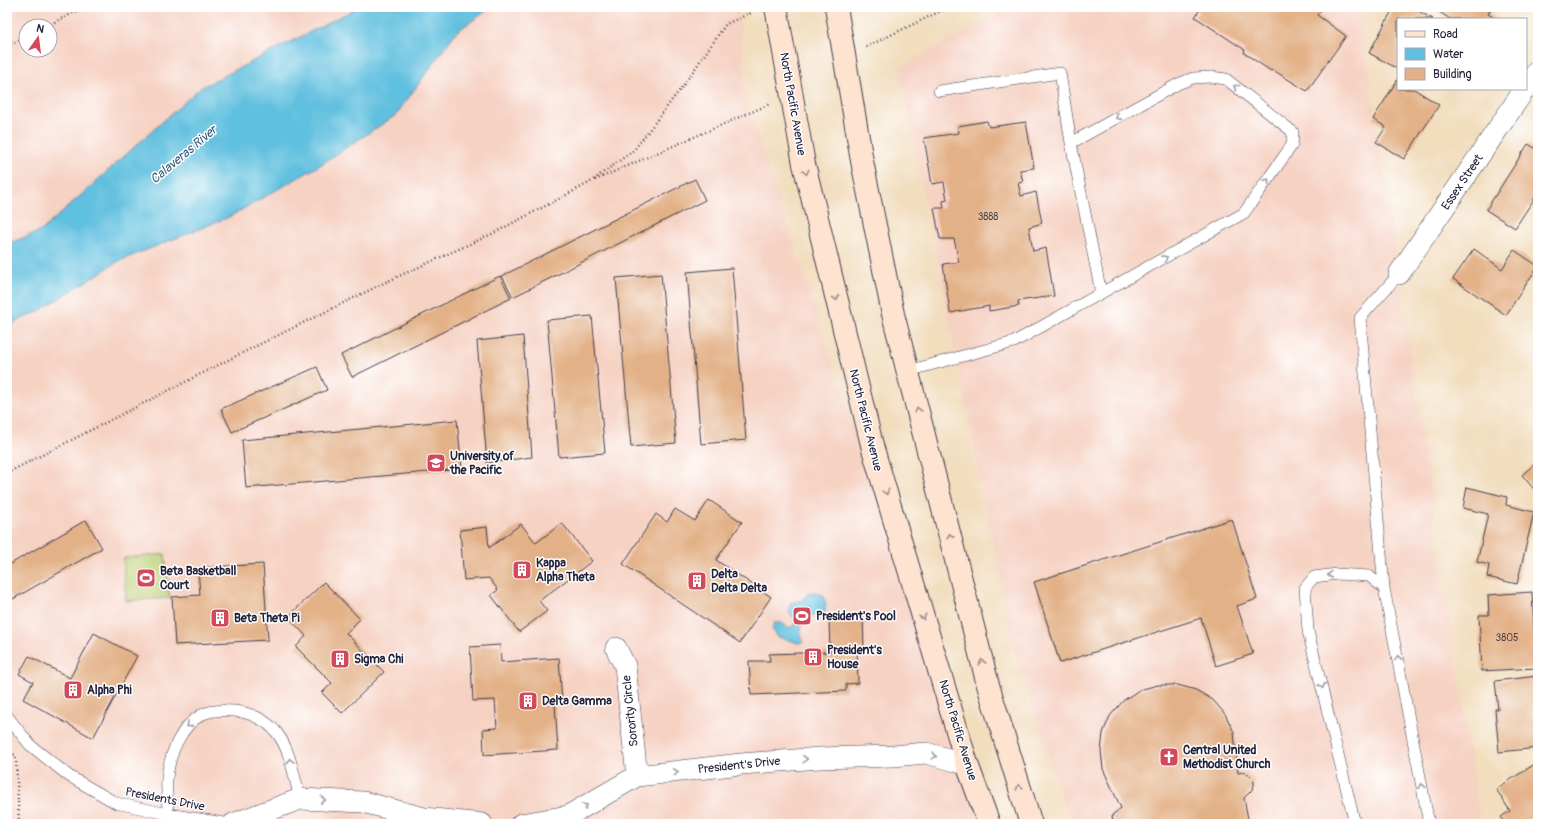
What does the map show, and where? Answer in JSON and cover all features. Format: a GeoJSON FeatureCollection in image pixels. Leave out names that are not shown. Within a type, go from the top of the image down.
{"type":"FeatureCollection","features":[{"type":"Feature","properties":{"kind":"street","name":"North Pacific Avenue"},"geometry":{"type":"LineString","coordinates":[[767,8],[781,38],[804,164],[873,449],[967,764],[989,824]]}},
{"type":"Feature","properties":{"kind":"street"},"geometry":{"type":"LineString","coordinates":[[838,16],[862,161],[893,314],[988,685],[1031,824]]}},
{"type":"Feature","properties":{"kind":"street","name":"Essex Street"},"geometry":{"type":"LineString","coordinates":[[1399,274],[1526,90]]}},
{"type":"Feature","properties":{"kind":"street","name":"Sorority Circle"},"geometry":{"type":"LineString","coordinates":[[616,648],[624,666],[637,776]]}},
{"type":"Feature","properties":{"kind":"street","name":"President's Drive"},"geometry":{"type":"LineString","coordinates":[[521,824],[568,816],[637,776],[741,764],[820,758],[893,756],[926,753],[967,764]]}},
{"type":"Feature","properties":{"kind":"street"},"geometry":{"type":"LineString","coordinates":[[231,824],[300,799],[362,802],[424,818],[482,824]]}},
{"type":"Feature","properties":{"kind":"lane"},"geometry":{"type":"LineString","coordinates":[[939,91],[1060,73],[1101,293]]}},
{"type":"Feature","properties":{"kind":"lane"},"geometry":{"type":"LineString","coordinates":[[908,371],[1014,342],[1244,213],[1292,145],[1293,132],[1226,79],[1211,77],[1193,78],[1178,84],[1072,143]]}},
{"type":"Feature","properties":{"kind":"lane"},"geometry":{"type":"LineString","coordinates":[[1399,274],[1360,318],[1384,588],[1429,824]]}},
{"type":"Feature","properties":{"kind":"lane"},"geometry":{"type":"LineString","coordinates":[[1355,824],[1308,631],[1305,588],[1314,576],[1337,574],[1369,576],[1384,588]]}},
{"type":"Feature","properties":{"kind":"lane"},"geometry":{"type":"LineString","coordinates":[[168,814],[167,778],[177,742],[185,728],[202,714],[223,710],[244,712],[264,721],[276,732],[288,752],[300,799]]}},
{"type":"Feature","properties":{"kind":"lane","name":"Presidents Drive"},"geometry":{"type":"LineString","coordinates":[[7,716],[30,745],[69,776],[116,803],[168,814],[231,824]]}},
{"type":"Feature","properties":{"kind":"path"},"geometry":{"type":"LineString","coordinates":[[58,20],[85,7]]}},
{"type":"Feature","properties":{"kind":"path"},"geometry":{"type":"LineString","coordinates":[[844,58],[949,7]]}},
{"type":"Feature","properties":{"kind":"path"},"geometry":{"type":"LineString","coordinates":[[589,183],[634,150],[682,87],[726,24],[767,8]]}},
{"type":"Feature","properties":{"kind":"path"},"geometry":{"type":"LineString","coordinates":[[7,46],[18,41]]}},
{"type":"Feature","properties":{"kind":"path"},"geometry":{"type":"LineString","coordinates":[[7,472],[352,299],[492,234],[589,183],[791,95]]}},
{"type":"Feature","properties":{"kind":"path"},"geometry":{"type":"LineString","coordinates":[[16,754],[19,824]]}},
{"type":"Feature","properties":{"kind":"shaded area","name":"University of the Pacific"},"geometry":{"type":"Polygon","coordinates":[[[7,7],[739,7],[747,102],[984,824],[7,824],[7,7]]]}},
{"type":"Feature","properties":{"kind":"shaded area"},"geometry":{"type":"Polygon","coordinates":[[[1012,7],[1359,7],[1480,824],[1071,824],[1015,655],[899,67],[1012,7]]]}},
{"type":"Feature","properties":{"kind":"green space","name":"Beta Basketball Court"},"geometry":{"type":"Polygon","coordinates":[[[165,554],[170,598],[126,601],[123,558],[165,554]]]}},
{"type":"Feature","properties":{"kind":"water","name":"Calaveras River"},"geometry":{"type":"Polygon","coordinates":[[[359,7],[492,7],[456,32],[396,115],[317,167],[229,217],[119,261],[39,311],[7,326],[7,244],[41,231],[200,88],[359,7]]]}},
{"type":"Feature","properties":{"kind":"water","name":"President's Pool"},"geometry":{"type":"Polygon","coordinates":[[[814,592],[823,595],[826,604],[824,614],[818,614],[804,621],[801,630],[803,642],[798,643],[778,637],[772,629],[774,623],[782,623],[788,628],[794,626],[795,619],[789,613],[790,603],[802,600],[809,593],[814,592]]]}},
{"type":"Feature","properties":{"kind":"building"},"geometry":{"type":"Polygon","coordinates":[[[1169,7],[1184,7],[1185,8],[1169,10],[1169,7]]]}},
{"type":"Feature","properties":{"kind":"building"},"geometry":{"type":"Polygon","coordinates":[[[1197,7],[1323,7],[1317,15],[1346,36],[1307,91],[1273,70],[1271,71],[1244,53],[1245,50],[1195,17],[1199,11],[1197,7]]]}},
{"type":"Feature","properties":{"kind":"building"},"geometry":{"type":"Polygon","coordinates":[[[1394,7],[1411,7],[1431,18],[1397,18],[1397,68],[1369,53],[1394,7]]]}},
{"type":"Feature","properties":{"kind":"building"},"geometry":{"type":"Polygon","coordinates":[[[1432,7],[1492,7],[1488,14],[1494,18],[1448,18],[1432,7]]]}},
{"type":"Feature","properties":{"kind":"building"},"geometry":{"type":"Polygon","coordinates":[[[1397,81],[1397,90],[1416,90],[1439,105],[1404,159],[1376,142],[1386,127],[1373,119],[1397,81]]]}},
{"type":"Feature","properties":{"kind":"building"},"geometry":{"type":"Polygon","coordinates":[[[987,121],[989,127],[1026,122],[1034,168],[1020,170],[1023,182],[1018,183],[1021,196],[1036,192],[1042,223],[1029,227],[1033,251],[1046,248],[1054,296],[1018,301],[1019,306],[989,311],[989,306],[950,313],[943,264],[959,262],[954,239],[940,239],[934,208],[944,208],[943,201],[947,200],[944,182],[932,184],[924,138],[959,133],[958,126],[987,121]]]}},
{"type":"Feature","properties":{"kind":"building"},"geometry":{"type":"Polygon","coordinates":[[[1528,144],[1538,150],[1538,193],[1515,228],[1486,210],[1528,144]]]}},
{"type":"Feature","properties":{"kind":"building"},"geometry":{"type":"Polygon","coordinates":[[[695,179],[705,200],[513,297],[502,276],[695,179]]]}},
{"type":"Feature","properties":{"kind":"building"},"geometry":{"type":"Polygon","coordinates":[[[1474,249],[1502,269],[1514,250],[1538,266],[1506,315],[1453,279],[1474,249]]]}},
{"type":"Feature","properties":{"kind":"building"},"geometry":{"type":"Polygon","coordinates":[[[732,268],[746,440],[701,444],[687,272],[732,268]]]}},
{"type":"Feature","properties":{"kind":"building"},"geometry":{"type":"Polygon","coordinates":[[[661,274],[676,443],[631,447],[616,278],[661,274]]]}},
{"type":"Feature","properties":{"kind":"building"},"geometry":{"type":"Polygon","coordinates":[[[500,276],[511,298],[352,377],[341,355],[500,276]]]}},
{"type":"Feature","properties":{"kind":"building"},"geometry":{"type":"Polygon","coordinates":[[[592,316],[605,453],[559,457],[547,320],[592,316]]]}},
{"type":"Feature","properties":{"kind":"building"},"geometry":{"type":"Polygon","coordinates":[[[523,336],[532,457],[487,463],[477,341],[523,336]]]}},
{"type":"Feature","properties":{"kind":"building"},"geometry":{"type":"Polygon","coordinates":[[[317,367],[327,390],[232,432],[221,409],[317,367]]]}},
{"type":"Feature","properties":{"kind":"building"},"geometry":{"type":"Polygon","coordinates":[[[457,420],[462,469],[246,488],[242,440],[457,420]]]}},
{"type":"Feature","properties":{"kind":"building"},"geometry":{"type":"Polygon","coordinates":[[[1538,461],[1538,494],[1522,475],[1538,461]]]}},
{"type":"Feature","properties":{"kind":"building"},"geometry":{"type":"Polygon","coordinates":[[[1467,487],[1507,497],[1506,505],[1534,512],[1517,584],[1487,577],[1489,565],[1477,562],[1488,514],[1463,508],[1467,487]]]}},
{"type":"Feature","properties":{"kind":"building","name":"Delta Delta Delta"},"geometry":{"type":"Polygon","coordinates":[[[709,500],[742,522],[716,560],[771,597],[740,643],[623,564],[656,514],[667,522],[675,509],[695,521],[709,500]]]}},
{"type":"Feature","properties":{"kind":"building"},"geometry":{"type":"Polygon","coordinates":[[[1232,519],[1257,599],[1237,606],[1253,654],[1216,666],[1201,618],[1060,663],[1034,582],[1232,519]]]}},
{"type":"Feature","properties":{"kind":"building"},"geometry":{"type":"Polygon","coordinates":[[[86,520],[102,548],[13,599],[7,589],[7,566],[86,520]]]}},
{"type":"Feature","properties":{"kind":"building","name":"Kappa Alpha Theta"},"geometry":{"type":"Polygon","coordinates":[[[562,523],[592,561],[539,601],[547,611],[519,632],[491,595],[498,590],[489,578],[464,580],[460,530],[487,527],[489,548],[521,524],[536,543],[562,523]]]}},
{"type":"Feature","properties":{"kind":"building","name":"Beta Theta Pi"},"geometry":{"type":"Polygon","coordinates":[[[263,564],[268,640],[175,645],[172,597],[200,595],[198,568],[263,564]]]}},
{"type":"Feature","properties":{"kind":"building","name":"Sigma Chi"},"geometry":{"type":"Polygon","coordinates":[[[324,582],[360,619],[346,633],[384,672],[342,713],[322,693],[332,683],[296,647],[306,636],[288,617],[324,582]]]}},
{"type":"Feature","properties":{"kind":"building"},"geometry":{"type":"Polygon","coordinates":[[[1532,592],[1536,668],[1482,671],[1479,615],[1489,615],[1488,595],[1532,592]]]}},
{"type":"Feature","properties":{"kind":"building","name":"President's House"},"geometry":{"type":"Polygon","coordinates":[[[863,617],[864,649],[857,649],[858,683],[846,684],[846,691],[751,695],[749,661],[770,661],[769,654],[830,652],[829,619],[863,617]]]}},
{"type":"Feature","properties":{"kind":"building","name":"Alpha Phi"},"geometry":{"type":"Polygon","coordinates":[[[94,633],[137,656],[93,738],[23,699],[33,682],[19,674],[29,656],[70,678],[94,633]]]}},
{"type":"Feature","properties":{"kind":"building","name":"Delta Gamma"},"geometry":{"type":"Polygon","coordinates":[[[500,645],[501,662],[559,658],[562,703],[555,704],[558,750],[484,755],[483,729],[497,728],[495,700],[473,701],[470,647],[500,645]]]}},
{"type":"Feature","properties":{"kind":"building"},"geometry":{"type":"Polygon","coordinates":[[[1538,676],[1538,748],[1499,752],[1495,709],[1498,709],[1495,681],[1538,676]]]}},
{"type":"Feature","properties":{"kind":"building","name":"Central United Methodist Church"},"geometry":{"type":"Polygon","coordinates":[[[1158,685],[1178,685],[1196,690],[1213,700],[1225,714],[1234,732],[1238,773],[1244,772],[1254,780],[1254,786],[1244,798],[1249,824],[1113,824],[1112,815],[1121,808],[1103,769],[1101,751],[1103,733],[1110,716],[1124,700],[1139,690],[1158,685]]]}},
{"type":"Feature","properties":{"kind":"building"},"geometry":{"type":"Polygon","coordinates":[[[1538,762],[1538,824],[1505,824],[1501,817],[1510,811],[1496,789],[1538,762]]]}},
{"type":"Feature","properties":{"kind":"place","name":"University of the Pacific"},"geometry":{"type":"Point","coordinates":[436,463]}},
{"type":"Feature","properties":{"kind":"place","name":"Kappa Alpha Theta"},"geometry":{"type":"Point","coordinates":[522,570]}},
{"type":"Feature","properties":{"kind":"place","name":"Beta Basketball Court"},"geometry":{"type":"Point","coordinates":[146,578]}},
{"type":"Feature","properties":{"kind":"place","name":"Delta Delta Delta"},"geometry":{"type":"Point","coordinates":[697,581]}},
{"type":"Feature","properties":{"kind":"place","name":"President's Pool"},"geometry":{"type":"Point","coordinates":[802,616]}},
{"type":"Feature","properties":{"kind":"place","name":"Beta Theta Pi"},"geometry":{"type":"Point","coordinates":[220,618]}},
{"type":"Feature","properties":{"kind":"place","name":"President's House"},"geometry":{"type":"Point","coordinates":[813,657]}},
{"type":"Feature","properties":{"kind":"place","name":"Sigma Chi"},"geometry":{"type":"Point","coordinates":[340,659]}},
{"type":"Feature","properties":{"kind":"place","name":"Alpha Phi"},"geometry":{"type":"Point","coordinates":[73,690]}},
{"type":"Feature","properties":{"kind":"place","name":"Delta Gamma"},"geometry":{"type":"Point","coordinates":[528,701]}},
{"type":"Feature","properties":{"kind":"place","name":"Central United Methodist Church"},"geometry":{"type":"Point","coordinates":[1169,757]}}]}
